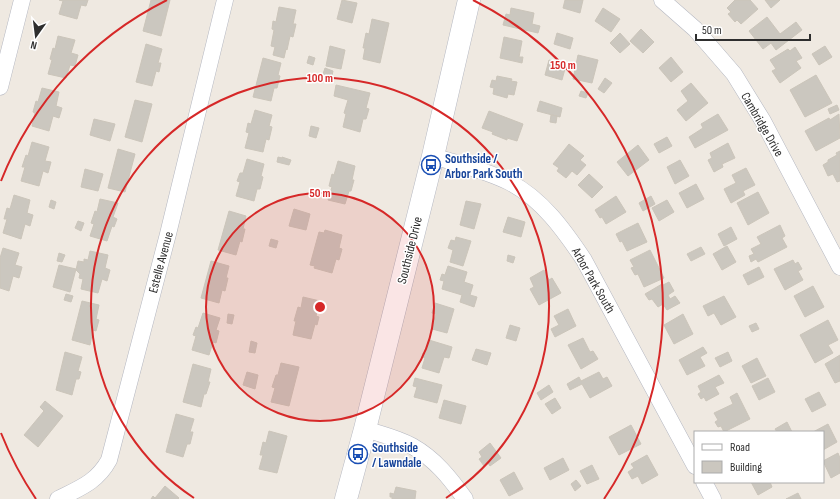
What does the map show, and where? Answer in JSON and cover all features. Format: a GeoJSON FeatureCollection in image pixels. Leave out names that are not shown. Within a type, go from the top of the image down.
{"type":"FeatureCollection","features":[{"type":"Feature","properties":{"kind":"main road","name":"Southside Drive"},"geometry":{"type":"LineString","coordinates":[[346,499],[365,429],[433,156],[469,0]]}},
{"type":"Feature","properties":{"kind":"street"},"geometry":{"type":"LineString","coordinates":[[0,87],[22,0]]}},
{"type":"Feature","properties":{"kind":"street","name":"Estelle Avenue"},"geometry":{"type":"LineString","coordinates":[[58,499],[96,478],[109,460],[168,234],[225,0]]}},
{"type":"Feature","properties":{"kind":"street","name":"Cambridge Drive"},"geometry":{"type":"LineString","coordinates":[[662,0],[695,30],[734,74],[763,121],[840,267]]}},
{"type":"Feature","properties":{"kind":"street","name":"Arbor Park South"},"geometry":{"type":"LineString","coordinates":[[433,156],[480,170],[509,182],[539,203],[553,217],[584,260],[694,464]]}},
{"type":"Feature","properties":{"kind":"street"},"geometry":{"type":"LineString","coordinates":[[365,429],[399,440],[424,453],[449,476],[465,499]]}},
{"type":"Feature","properties":{"kind":"street"},"geometry":{"type":"LineString","coordinates":[[705,483],[713,499]]}},
{"type":"Feature","properties":{"kind":"building"},"geometry":{"type":"Polygon","coordinates":[[[59,0],[88,0],[86,6],[81,5],[77,19],[59,14],[63,1],[59,0]]]}},
{"type":"Feature","properties":{"kind":"building"},"geometry":{"type":"Polygon","coordinates":[[[151,0],[170,0],[161,36],[143,31],[151,0]]]}},
{"type":"Feature","properties":{"kind":"building"},"geometry":{"type":"Polygon","coordinates":[[[342,0],[357,3],[352,23],[337,19],[342,0]]]}},
{"type":"Feature","properties":{"kind":"building"},"geometry":{"type":"Polygon","coordinates":[[[565,0],[583,0],[580,13],[563,8],[565,0]]]}},
{"type":"Feature","properties":{"kind":"building"},"geometry":{"type":"Polygon","coordinates":[[[735,0],[750,0],[758,9],[741,24],[737,20],[735,22],[728,14],[731,12],[727,8],[735,0]]]}},
{"type":"Feature","properties":{"kind":"building"},"geometry":{"type":"Polygon","coordinates":[[[765,0],[780,0],[771,8],[765,0]]]}},
{"type":"Feature","properties":{"kind":"building"},"geometry":{"type":"Polygon","coordinates":[[[279,7],[296,10],[293,24],[296,24],[293,37],[290,36],[284,58],[273,55],[275,47],[271,46],[274,30],[272,29],[273,21],[276,22],[279,7]]]}},
{"type":"Feature","properties":{"kind":"building"},"geometry":{"type":"Polygon","coordinates":[[[511,8],[534,13],[532,24],[540,26],[538,33],[503,25],[506,14],[510,15],[511,8]]]}},
{"type":"Feature","properties":{"kind":"building"},"geometry":{"type":"Polygon","coordinates":[[[603,8],[620,19],[611,32],[595,21],[603,8]]]}},
{"type":"Feature","properties":{"kind":"building"},"geometry":{"type":"Polygon","coordinates":[[[767,17],[780,34],[796,22],[802,30],[776,50],[771,43],[763,49],[749,31],[767,17]]]}},
{"type":"Feature","properties":{"kind":"building"},"geometry":{"type":"Polygon","coordinates":[[[372,19],[389,23],[380,63],[363,59],[365,48],[363,48],[366,33],[369,34],[372,19]]]}},
{"type":"Feature","properties":{"kind":"building"},"geometry":{"type":"Polygon","coordinates":[[[641,29],[654,42],[643,53],[630,41],[641,29]]]}},
{"type":"Feature","properties":{"kind":"building"},"geometry":{"type":"Polygon","coordinates":[[[557,33],[573,38],[570,49],[554,44],[557,33]]]}},
{"type":"Feature","properties":{"kind":"building"},"geometry":{"type":"Polygon","coordinates":[[[620,33],[630,44],[620,53],[610,43],[620,33]]]}},
{"type":"Feature","properties":{"kind":"building"},"geometry":{"type":"Polygon","coordinates":[[[58,36],[75,40],[71,53],[78,55],[75,66],[70,65],[66,78],[48,74],[52,60],[50,59],[53,48],[55,49],[58,36]]]}},
{"type":"Feature","properties":{"kind":"building"},"geometry":{"type":"Polygon","coordinates":[[[504,37],[522,41],[519,57],[523,57],[522,63],[500,58],[504,37]]]}},
{"type":"Feature","properties":{"kind":"building"},"geometry":{"type":"Polygon","coordinates":[[[146,44],[162,49],[158,63],[161,63],[159,72],[156,71],[152,86],[136,82],[146,44]]]}},
{"type":"Feature","properties":{"kind":"building"},"geometry":{"type":"Polygon","coordinates":[[[330,46],[345,50],[341,69],[326,66],[330,46]]]}},
{"type":"Feature","properties":{"kind":"building"},"geometry":{"type":"Polygon","coordinates":[[[825,46],[832,57],[819,65],[812,54],[825,46]]]}},
{"type":"Feature","properties":{"kind":"building"},"geometry":{"type":"Polygon","coordinates":[[[795,47],[802,58],[796,61],[801,68],[780,83],[772,71],[776,69],[770,60],[788,49],[790,51],[795,47]]]}},
{"type":"Feature","properties":{"kind":"building"},"geometry":{"type":"Polygon","coordinates":[[[578,55],[598,60],[592,83],[573,79],[578,55]]]}},
{"type":"Feature","properties":{"kind":"building"},"geometry":{"type":"Polygon","coordinates":[[[309,56],[315,58],[313,65],[307,63],[309,56]]]}},
{"type":"Feature","properties":{"kind":"building"},"geometry":{"type":"Polygon","coordinates":[[[671,57],[683,72],[671,82],[659,68],[671,57]]]}},
{"type":"Feature","properties":{"kind":"building"},"geometry":{"type":"Polygon","coordinates":[[[263,58],[281,63],[277,88],[274,88],[271,101],[253,97],[263,58]]]}},
{"type":"Feature","properties":{"kind":"building"},"geometry":{"type":"Polygon","coordinates":[[[549,60],[566,65],[562,80],[545,75],[549,60]]]}},
{"type":"Feature","properties":{"kind":"building"},"geometry":{"type":"Polygon","coordinates":[[[325,68],[333,71],[331,80],[322,77],[325,68]]]}},
{"type":"Feature","properties":{"kind":"building"},"geometry":{"type":"Polygon","coordinates":[[[816,75],[832,103],[805,117],[790,90],[816,75]]]}},
{"type":"Feature","properties":{"kind":"building"},"geometry":{"type":"Polygon","coordinates":[[[497,76],[512,79],[511,81],[517,82],[514,95],[508,94],[507,98],[493,94],[494,88],[490,87],[492,80],[496,81],[497,76]]]}},
{"type":"Feature","properties":{"kind":"building"},"geometry":{"type":"Polygon","coordinates":[[[605,78],[612,83],[604,93],[598,89],[605,78]]]}},
{"type":"Feature","properties":{"kind":"building"},"geometry":{"type":"Polygon","coordinates":[[[691,83],[708,103],[686,121],[677,110],[688,101],[681,91],[691,83]]]}},
{"type":"Feature","properties":{"kind":"building"},"geometry":{"type":"Polygon","coordinates":[[[336,85],[370,93],[366,108],[369,109],[366,119],[363,119],[360,132],[343,127],[346,114],[344,113],[348,100],[334,96],[336,85]]]}},
{"type":"Feature","properties":{"kind":"building"},"geometry":{"type":"Polygon","coordinates":[[[42,88],[59,92],[56,106],[62,108],[59,118],[53,116],[49,131],[32,126],[35,113],[33,112],[42,88]]]}},
{"type":"Feature","properties":{"kind":"building"},"geometry":{"type":"Polygon","coordinates":[[[581,91],[588,93],[586,98],[579,96],[581,91]]]}},
{"type":"Feature","properties":{"kind":"building"},"geometry":{"type":"Polygon","coordinates":[[[135,100],[152,104],[142,142],[125,137],[135,100]]]}},
{"type":"Feature","properties":{"kind":"building"},"geometry":{"type":"Polygon","coordinates":[[[540,101],[562,108],[560,117],[537,111],[540,101]]]}},
{"type":"Feature","properties":{"kind":"building"},"geometry":{"type":"Polygon","coordinates":[[[837,105],[839,110],[830,114],[828,109],[837,105]]]}},
{"type":"Feature","properties":{"kind":"building"},"geometry":{"type":"Polygon","coordinates":[[[255,110],[272,115],[269,126],[272,127],[269,140],[266,139],[263,152],[245,148],[249,133],[246,132],[248,123],[251,124],[255,110]]]}},
{"type":"Feature","properties":{"kind":"building"},"geometry":{"type":"Polygon","coordinates":[[[489,111],[523,124],[517,141],[507,138],[507,140],[482,128],[489,111]]]}},
{"type":"Feature","properties":{"kind":"building"},"geometry":{"type":"Polygon","coordinates":[[[718,114],[728,130],[695,148],[689,137],[703,128],[701,124],[718,114]]]}},
{"type":"Feature","properties":{"kind":"building"},"geometry":{"type":"Polygon","coordinates":[[[839,114],[840,138],[816,151],[805,131],[829,118],[830,120],[839,114]]]}},
{"type":"Feature","properties":{"kind":"building"},"geometry":{"type":"Polygon","coordinates":[[[551,115],[557,116],[556,123],[550,122],[551,115]]]}},
{"type":"Feature","properties":{"kind":"building"},"geometry":{"type":"Polygon","coordinates":[[[94,119],[115,124],[110,141],[90,135],[94,119]]]}},
{"type":"Feature","properties":{"kind":"building"},"geometry":{"type":"Polygon","coordinates":[[[311,126],[319,128],[316,138],[309,136],[311,126]]]}},
{"type":"Feature","properties":{"kind":"building"},"geometry":{"type":"Polygon","coordinates":[[[667,137],[672,146],[659,153],[654,144],[667,137]]]}},
{"type":"Feature","properties":{"kind":"building"},"geometry":{"type":"Polygon","coordinates":[[[32,142],[49,147],[45,161],[51,162],[48,173],[43,171],[39,186],[21,181],[25,167],[22,167],[26,155],[28,156],[32,142]]]}},
{"type":"Feature","properties":{"kind":"building"},"geometry":{"type":"Polygon","coordinates":[[[728,143],[735,158],[722,164],[723,167],[714,172],[708,160],[712,158],[710,153],[728,143]]]}},
{"type":"Feature","properties":{"kind":"building"},"geometry":{"type":"Polygon","coordinates":[[[569,144],[584,156],[580,160],[586,165],[577,175],[572,171],[566,178],[557,171],[559,168],[553,164],[569,144]]]}},
{"type":"Feature","properties":{"kind":"building"},"geometry":{"type":"Polygon","coordinates":[[[638,145],[649,160],[628,176],[617,162],[638,145]]]}},
{"type":"Feature","properties":{"kind":"building"},"geometry":{"type":"Polygon","coordinates":[[[118,149],[135,154],[125,192],[108,188],[118,149]]]}},
{"type":"Feature","properties":{"kind":"building"},"geometry":{"type":"Polygon","coordinates":[[[840,151],[840,181],[837,182],[833,174],[828,176],[823,165],[840,151]]]}},
{"type":"Feature","properties":{"kind":"building"},"geometry":{"type":"Polygon","coordinates":[[[278,157],[291,160],[289,165],[277,162],[278,157]]]}},
{"type":"Feature","properties":{"kind":"building"},"geometry":{"type":"Polygon","coordinates":[[[247,159],[264,164],[260,189],[257,189],[254,201],[236,196],[240,182],[237,181],[240,173],[243,173],[247,159]]]}},
{"type":"Feature","properties":{"kind":"building"},"geometry":{"type":"Polygon","coordinates":[[[680,160],[689,176],[675,184],[667,167],[680,160]]]}},
{"type":"Feature","properties":{"kind":"building"},"geometry":{"type":"Polygon","coordinates":[[[338,161],[355,166],[352,180],[354,180],[345,204],[328,200],[332,187],[329,186],[332,174],[334,175],[338,161]]]}},
{"type":"Feature","properties":{"kind":"building"},"geometry":{"type":"Polygon","coordinates":[[[746,168],[755,185],[743,191],[745,195],[731,203],[724,189],[736,183],[732,175],[746,168]]]}},
{"type":"Feature","properties":{"kind":"building"},"geometry":{"type":"Polygon","coordinates":[[[85,169],[103,174],[98,191],[81,187],[85,169]]]}},
{"type":"Feature","properties":{"kind":"building"},"geometry":{"type":"Polygon","coordinates":[[[589,174],[603,187],[592,198],[578,185],[589,174]]]}},
{"type":"Feature","properties":{"kind":"building"},"geometry":{"type":"Polygon","coordinates":[[[696,184],[704,199],[687,208],[679,193],[696,184]]]}},
{"type":"Feature","properties":{"kind":"building"},"geometry":{"type":"Polygon","coordinates":[[[758,192],[769,213],[748,225],[737,203],[758,192]]]}},
{"type":"Feature","properties":{"kind":"building"},"geometry":{"type":"Polygon","coordinates":[[[14,195],[30,200],[27,213],[33,215],[30,226],[25,224],[21,239],[3,233],[7,219],[4,219],[7,208],[10,209],[14,195]]]}},
{"type":"Feature","properties":{"kind":"building"},"geometry":{"type":"Polygon","coordinates":[[[616,196],[626,212],[606,224],[595,210],[616,196]]]}},
{"type":"Feature","properties":{"kind":"building"},"geometry":{"type":"Polygon","coordinates":[[[651,196],[655,204],[643,211],[639,203],[651,196]]]}},
{"type":"Feature","properties":{"kind":"building"},"geometry":{"type":"Polygon","coordinates":[[[100,199],[118,203],[113,217],[117,219],[114,227],[112,226],[107,241],[90,236],[94,224],[91,223],[95,211],[97,212],[100,199]]]}},
{"type":"Feature","properties":{"kind":"building"},"geometry":{"type":"Polygon","coordinates":[[[51,200],[56,202],[54,209],[49,207],[51,200]]]}},
{"type":"Feature","properties":{"kind":"building"},"geometry":{"type":"Polygon","coordinates":[[[667,200],[674,212],[659,221],[652,208],[667,200]]]}},
{"type":"Feature","properties":{"kind":"building"},"geometry":{"type":"Polygon","coordinates":[[[466,201],[481,204],[474,229],[460,225],[466,201]]]}},
{"type":"Feature","properties":{"kind":"building"},"geometry":{"type":"Polygon","coordinates":[[[294,209],[310,214],[306,230],[289,226],[294,209]]]}},
{"type":"Feature","properties":{"kind":"building"},"geometry":{"type":"Polygon","coordinates":[[[229,211],[246,216],[242,242],[240,241],[236,255],[218,250],[229,211]]]}},
{"type":"Feature","properties":{"kind":"building"},"geometry":{"type":"Polygon","coordinates":[[[508,217],[525,222],[521,237],[503,232],[508,217]]]}},
{"type":"Feature","properties":{"kind":"building"},"geometry":{"type":"Polygon","coordinates":[[[78,221],[84,223],[81,231],[75,228],[78,221]]]}},
{"type":"Feature","properties":{"kind":"building"},"geometry":{"type":"Polygon","coordinates":[[[638,223],[647,242],[627,251],[622,241],[620,242],[616,234],[638,223]]]}},
{"type":"Feature","properties":{"kind":"building"},"geometry":{"type":"Polygon","coordinates":[[[780,225],[785,236],[782,238],[787,247],[758,262],[756,259],[751,262],[749,256],[754,254],[751,249],[761,244],[757,237],[780,225]]]}},
{"type":"Feature","properties":{"kind":"building"},"geometry":{"type":"Polygon","coordinates":[[[731,227],[737,239],[724,246],[718,234],[731,227]]]}},
{"type":"Feature","properties":{"kind":"building"},"geometry":{"type":"Polygon","coordinates":[[[325,230],[342,235],[339,248],[342,249],[339,260],[336,259],[332,273],[314,268],[315,266],[310,265],[319,232],[324,233],[325,230]]]}},
{"type":"Feature","properties":{"kind":"building"},"geometry":{"type":"Polygon","coordinates":[[[456,237],[471,241],[463,266],[450,262],[453,250],[448,248],[451,240],[455,241],[456,237]]]}},
{"type":"Feature","properties":{"kind":"building"},"geometry":{"type":"Polygon","coordinates":[[[271,239],[278,241],[276,248],[269,246],[271,239]]]}},
{"type":"Feature","properties":{"kind":"building"},"geometry":{"type":"Polygon","coordinates":[[[727,246],[736,262],[722,270],[713,254],[727,246]]]}},
{"type":"Feature","properties":{"kind":"building"},"geometry":{"type":"Polygon","coordinates":[[[701,247],[705,254],[691,261],[687,254],[701,247]]]}},
{"type":"Feature","properties":{"kind":"building"},"geometry":{"type":"Polygon","coordinates":[[[3,248],[19,253],[15,265],[22,267],[19,278],[13,276],[9,291],[0,288],[0,258],[3,248]]]}},
{"type":"Feature","properties":{"kind":"building"},"geometry":{"type":"Polygon","coordinates":[[[650,250],[664,278],[644,287],[638,274],[635,275],[631,268],[634,267],[630,260],[650,250]]]}},
{"type":"Feature","properties":{"kind":"building"},"geometry":{"type":"Polygon","coordinates":[[[90,251],[108,255],[105,268],[110,270],[107,281],[102,279],[98,293],[81,289],[83,279],[79,278],[80,274],[76,270],[78,261],[84,262],[84,259],[88,260],[90,251]]]}},
{"type":"Feature","properties":{"kind":"building"},"geometry":{"type":"Polygon","coordinates":[[[59,253],[65,255],[62,262],[57,261],[59,253]]]}},
{"type":"Feature","properties":{"kind":"building"},"geometry":{"type":"Polygon","coordinates":[[[508,255],[515,257],[513,263],[507,261],[508,255]]]}},
{"type":"Feature","properties":{"kind":"building"},"geometry":{"type":"Polygon","coordinates":[[[793,260],[795,264],[798,262],[802,269],[798,271],[803,280],[785,290],[774,269],[793,260]]]}},
{"type":"Feature","properties":{"kind":"building"},"geometry":{"type":"Polygon","coordinates":[[[211,261],[229,266],[225,291],[222,290],[219,303],[201,298],[211,261]]]}},
{"type":"Feature","properties":{"kind":"building"},"geometry":{"type":"Polygon","coordinates":[[[59,265],[76,269],[70,292],[53,287],[59,265]]]}},
{"type":"Feature","properties":{"kind":"building"},"geometry":{"type":"Polygon","coordinates":[[[448,266],[467,272],[464,282],[473,285],[470,295],[477,297],[474,307],[460,302],[462,295],[442,289],[444,281],[440,280],[442,274],[445,275],[448,266]]]}},
{"type":"Feature","properties":{"kind":"building"},"geometry":{"type":"Polygon","coordinates":[[[759,267],[764,277],[748,285],[743,275],[759,267]]]}},
{"type":"Feature","properties":{"kind":"building"},"geometry":{"type":"Polygon","coordinates":[[[544,270],[549,280],[552,278],[561,293],[539,305],[530,289],[534,287],[530,278],[544,270]]]}},
{"type":"Feature","properties":{"kind":"building"},"geometry":{"type":"Polygon","coordinates":[[[669,282],[674,291],[668,295],[670,299],[675,296],[680,303],[667,310],[663,304],[658,307],[652,299],[649,300],[645,294],[662,284],[663,285],[669,282]]]}},
{"type":"Feature","properties":{"kind":"building"},"geometry":{"type":"Polygon","coordinates":[[[813,286],[824,307],[805,317],[794,296],[813,286]]]}},
{"type":"Feature","properties":{"kind":"building"},"geometry":{"type":"Polygon","coordinates":[[[66,294],[73,296],[71,302],[64,300],[66,294]]]}},
{"type":"Feature","properties":{"kind":"building"},"geometry":{"type":"Polygon","coordinates":[[[724,296],[736,317],[721,325],[714,313],[708,316],[703,306],[724,296]]]}},
{"type":"Feature","properties":{"kind":"building"},"geometry":{"type":"Polygon","coordinates":[[[303,297],[320,301],[316,316],[319,317],[317,325],[315,324],[311,339],[293,335],[296,321],[294,321],[298,307],[301,308],[303,297]]]}},
{"type":"Feature","properties":{"kind":"building"},"geometry":{"type":"Polygon","coordinates":[[[82,301],[99,305],[96,319],[99,320],[96,331],[93,330],[90,345],[72,340],[82,301]]]}},
{"type":"Feature","properties":{"kind":"building"},"geometry":{"type":"Polygon","coordinates":[[[435,303],[454,309],[447,333],[432,329],[436,314],[432,313],[435,303]]]}},
{"type":"Feature","properties":{"kind":"building"},"geometry":{"type":"Polygon","coordinates":[[[568,309],[576,326],[555,337],[551,329],[559,325],[554,316],[568,309]]]}},
{"type":"Feature","properties":{"kind":"building"},"geometry":{"type":"Polygon","coordinates":[[[203,313],[220,318],[216,330],[219,331],[216,343],[213,342],[209,355],[192,350],[196,336],[193,335],[196,327],[198,328],[203,313]]]}},
{"type":"Feature","properties":{"kind":"building"},"geometry":{"type":"Polygon","coordinates":[[[228,314],[234,315],[232,324],[227,323],[228,314]]]}},
{"type":"Feature","properties":{"kind":"building"},"geometry":{"type":"Polygon","coordinates":[[[683,314],[693,334],[674,344],[664,325],[683,314]]]}},
{"type":"Feature","properties":{"kind":"building"},"geometry":{"type":"Polygon","coordinates":[[[828,320],[838,340],[828,345],[833,353],[815,363],[800,335],[828,320]]]}},
{"type":"Feature","properties":{"kind":"building"},"geometry":{"type":"Polygon","coordinates":[[[756,323],[759,329],[752,332],[749,326],[756,323]]]}},
{"type":"Feature","properties":{"kind":"building"},"geometry":{"type":"Polygon","coordinates":[[[510,325],[520,328],[516,341],[506,338],[510,325]]]}},
{"type":"Feature","properties":{"kind":"building"},"geometry":{"type":"Polygon","coordinates":[[[583,338],[590,352],[593,351],[598,359],[581,369],[568,345],[583,338]]]}},
{"type":"Feature","properties":{"kind":"building"},"geometry":{"type":"Polygon","coordinates":[[[429,340],[452,347],[449,358],[444,357],[439,373],[422,368],[425,358],[422,357],[423,353],[426,353],[429,340]]]}},
{"type":"Feature","properties":{"kind":"building"},"geometry":{"type":"Polygon","coordinates":[[[251,341],[257,343],[255,353],[249,352],[251,341]]]}},
{"type":"Feature","properties":{"kind":"building"},"geometry":{"type":"Polygon","coordinates":[[[703,347],[707,353],[700,357],[705,366],[687,375],[679,360],[703,347]]]}},
{"type":"Feature","properties":{"kind":"building"},"geometry":{"type":"Polygon","coordinates":[[[476,349],[491,353],[487,365],[472,360],[476,349]]]}},
{"type":"Feature","properties":{"kind":"building"},"geometry":{"type":"Polygon","coordinates":[[[65,352],[82,357],[78,371],[81,372],[79,379],[76,379],[72,395],[56,390],[65,352]]]}},
{"type":"Feature","properties":{"kind":"building"},"geometry":{"type":"Polygon","coordinates":[[[728,352],[732,361],[720,367],[715,358],[728,352]]]}},
{"type":"Feature","properties":{"kind":"building"},"geometry":{"type":"Polygon","coordinates":[[[840,355],[840,381],[835,383],[825,364],[840,355]]]}},
{"type":"Feature","properties":{"kind":"building"},"geometry":{"type":"Polygon","coordinates":[[[757,358],[766,376],[751,383],[742,366],[757,358]]]}},
{"type":"Feature","properties":{"kind":"building"},"geometry":{"type":"Polygon","coordinates":[[[281,363],[299,367],[289,406],[271,402],[275,388],[272,387],[276,375],[278,375],[281,363]]]}},
{"type":"Feature","properties":{"kind":"building"},"geometry":{"type":"Polygon","coordinates":[[[193,364],[211,369],[208,382],[210,382],[206,394],[204,394],[201,407],[183,402],[193,364]]]}},
{"type":"Feature","properties":{"kind":"building"},"geometry":{"type":"Polygon","coordinates":[[[247,372],[258,375],[255,389],[243,385],[247,372]]]}},
{"type":"Feature","properties":{"kind":"building"},"geometry":{"type":"Polygon","coordinates":[[[599,372],[603,379],[607,377],[612,386],[590,398],[582,384],[570,390],[567,384],[579,377],[581,381],[599,372]]]}},
{"type":"Feature","properties":{"kind":"building"},"geometry":{"type":"Polygon","coordinates":[[[719,375],[724,383],[715,387],[719,394],[706,401],[704,397],[701,399],[698,394],[701,392],[698,386],[719,375]]]}},
{"type":"Feature","properties":{"kind":"building"},"geometry":{"type":"Polygon","coordinates":[[[415,378],[442,385],[437,403],[414,397],[417,387],[413,386],[415,378]]]}},
{"type":"Feature","properties":{"kind":"building"},"geometry":{"type":"Polygon","coordinates":[[[768,378],[775,392],[759,400],[752,386],[768,378]]]}},
{"type":"Feature","properties":{"kind":"building"},"geometry":{"type":"Polygon","coordinates":[[[549,385],[553,392],[541,400],[537,393],[549,385]]]}},
{"type":"Feature","properties":{"kind":"building"},"geometry":{"type":"Polygon","coordinates":[[[819,392],[826,405],[812,412],[805,399],[819,392]]]}},
{"type":"Feature","properties":{"kind":"building"},"geometry":{"type":"Polygon","coordinates":[[[737,393],[750,419],[724,431],[721,426],[718,427],[715,422],[718,420],[714,413],[733,404],[730,397],[737,393]]]}},
{"type":"Feature","properties":{"kind":"building"},"geometry":{"type":"Polygon","coordinates":[[[555,398],[561,408],[552,414],[545,404],[555,398]]]}},
{"type":"Feature","properties":{"kind":"building"},"geometry":{"type":"Polygon","coordinates":[[[444,400],[466,406],[461,424],[439,418],[444,400]]]}},
{"type":"Feature","properties":{"kind":"building"},"geometry":{"type":"Polygon","coordinates":[[[45,401],[63,416],[38,447],[24,435],[44,411],[40,407],[45,401]]]}},
{"type":"Feature","properties":{"kind":"building"},"geometry":{"type":"Polygon","coordinates":[[[176,414],[194,419],[190,432],[193,432],[190,444],[187,444],[183,457],[166,452],[176,414]]]}},
{"type":"Feature","properties":{"kind":"building"},"geometry":{"type":"Polygon","coordinates":[[[787,422],[792,431],[776,431],[775,429],[787,422]]]}},
{"type":"Feature","properties":{"kind":"building"},"geometry":{"type":"Polygon","coordinates":[[[828,424],[837,442],[824,449],[824,431],[815,431],[828,424]]]}},
{"type":"Feature","properties":{"kind":"building"},"geometry":{"type":"Polygon","coordinates":[[[631,425],[641,444],[619,455],[609,437],[631,425]]]}},
{"type":"Feature","properties":{"kind":"building"},"geometry":{"type":"Polygon","coordinates":[[[269,431],[287,436],[277,473],[259,469],[263,455],[260,455],[263,442],[266,443],[269,431]]]}},
{"type":"Feature","properties":{"kind":"building"},"geometry":{"type":"Polygon","coordinates":[[[490,443],[501,458],[490,466],[488,463],[484,466],[479,459],[482,457],[479,452],[490,443]]]}},
{"type":"Feature","properties":{"kind":"building"},"geometry":{"type":"Polygon","coordinates":[[[838,453],[840,458],[840,473],[831,478],[824,460],[838,453]]]}},
{"type":"Feature","properties":{"kind":"building"},"geometry":{"type":"Polygon","coordinates":[[[647,455],[658,475],[642,484],[638,476],[632,479],[628,472],[634,468],[631,464],[647,455]]]}},
{"type":"Feature","properties":{"kind":"building"},"geometry":{"type":"Polygon","coordinates":[[[563,458],[569,470],[550,480],[544,468],[563,458]]]}},
{"type":"Feature","properties":{"kind":"building"},"geometry":{"type":"Polygon","coordinates":[[[592,465],[599,479],[587,484],[580,471],[592,465]]]}},
{"type":"Feature","properties":{"kind":"building"},"geometry":{"type":"Polygon","coordinates":[[[514,472],[523,489],[509,496],[500,480],[514,472]]]}},
{"type":"Feature","properties":{"kind":"building"},"geometry":{"type":"Polygon","coordinates":[[[576,480],[581,486],[575,491],[571,484],[576,480]]]}},
{"type":"Feature","properties":{"kind":"building"},"geometry":{"type":"Polygon","coordinates":[[[752,483],[770,483],[772,487],[758,495],[752,483]]]}},
{"type":"Feature","properties":{"kind":"building"},"geometry":{"type":"Polygon","coordinates":[[[165,486],[179,498],[151,499],[153,496],[155,498],[165,486]]]}},
{"type":"Feature","properties":{"kind":"building"},"geometry":{"type":"Polygon","coordinates":[[[396,487],[416,491],[415,499],[392,499],[392,497],[390,497],[390,493],[394,494],[396,487]]]}},
{"type":"Feature","properties":{"kind":"building"},"geometry":{"type":"Polygon","coordinates":[[[798,493],[801,499],[786,499],[798,493]]]}},
{"type":"Feature","properties":{"kind":"place","name":"Southside / Arbor Park South"},"geometry":{"type":"Point","coordinates":[431,165]}},
{"type":"Feature","properties":{"kind":"place","name":"Southside / Lawndale"},"geometry":{"type":"Point","coordinates":[358,454]}}]}
